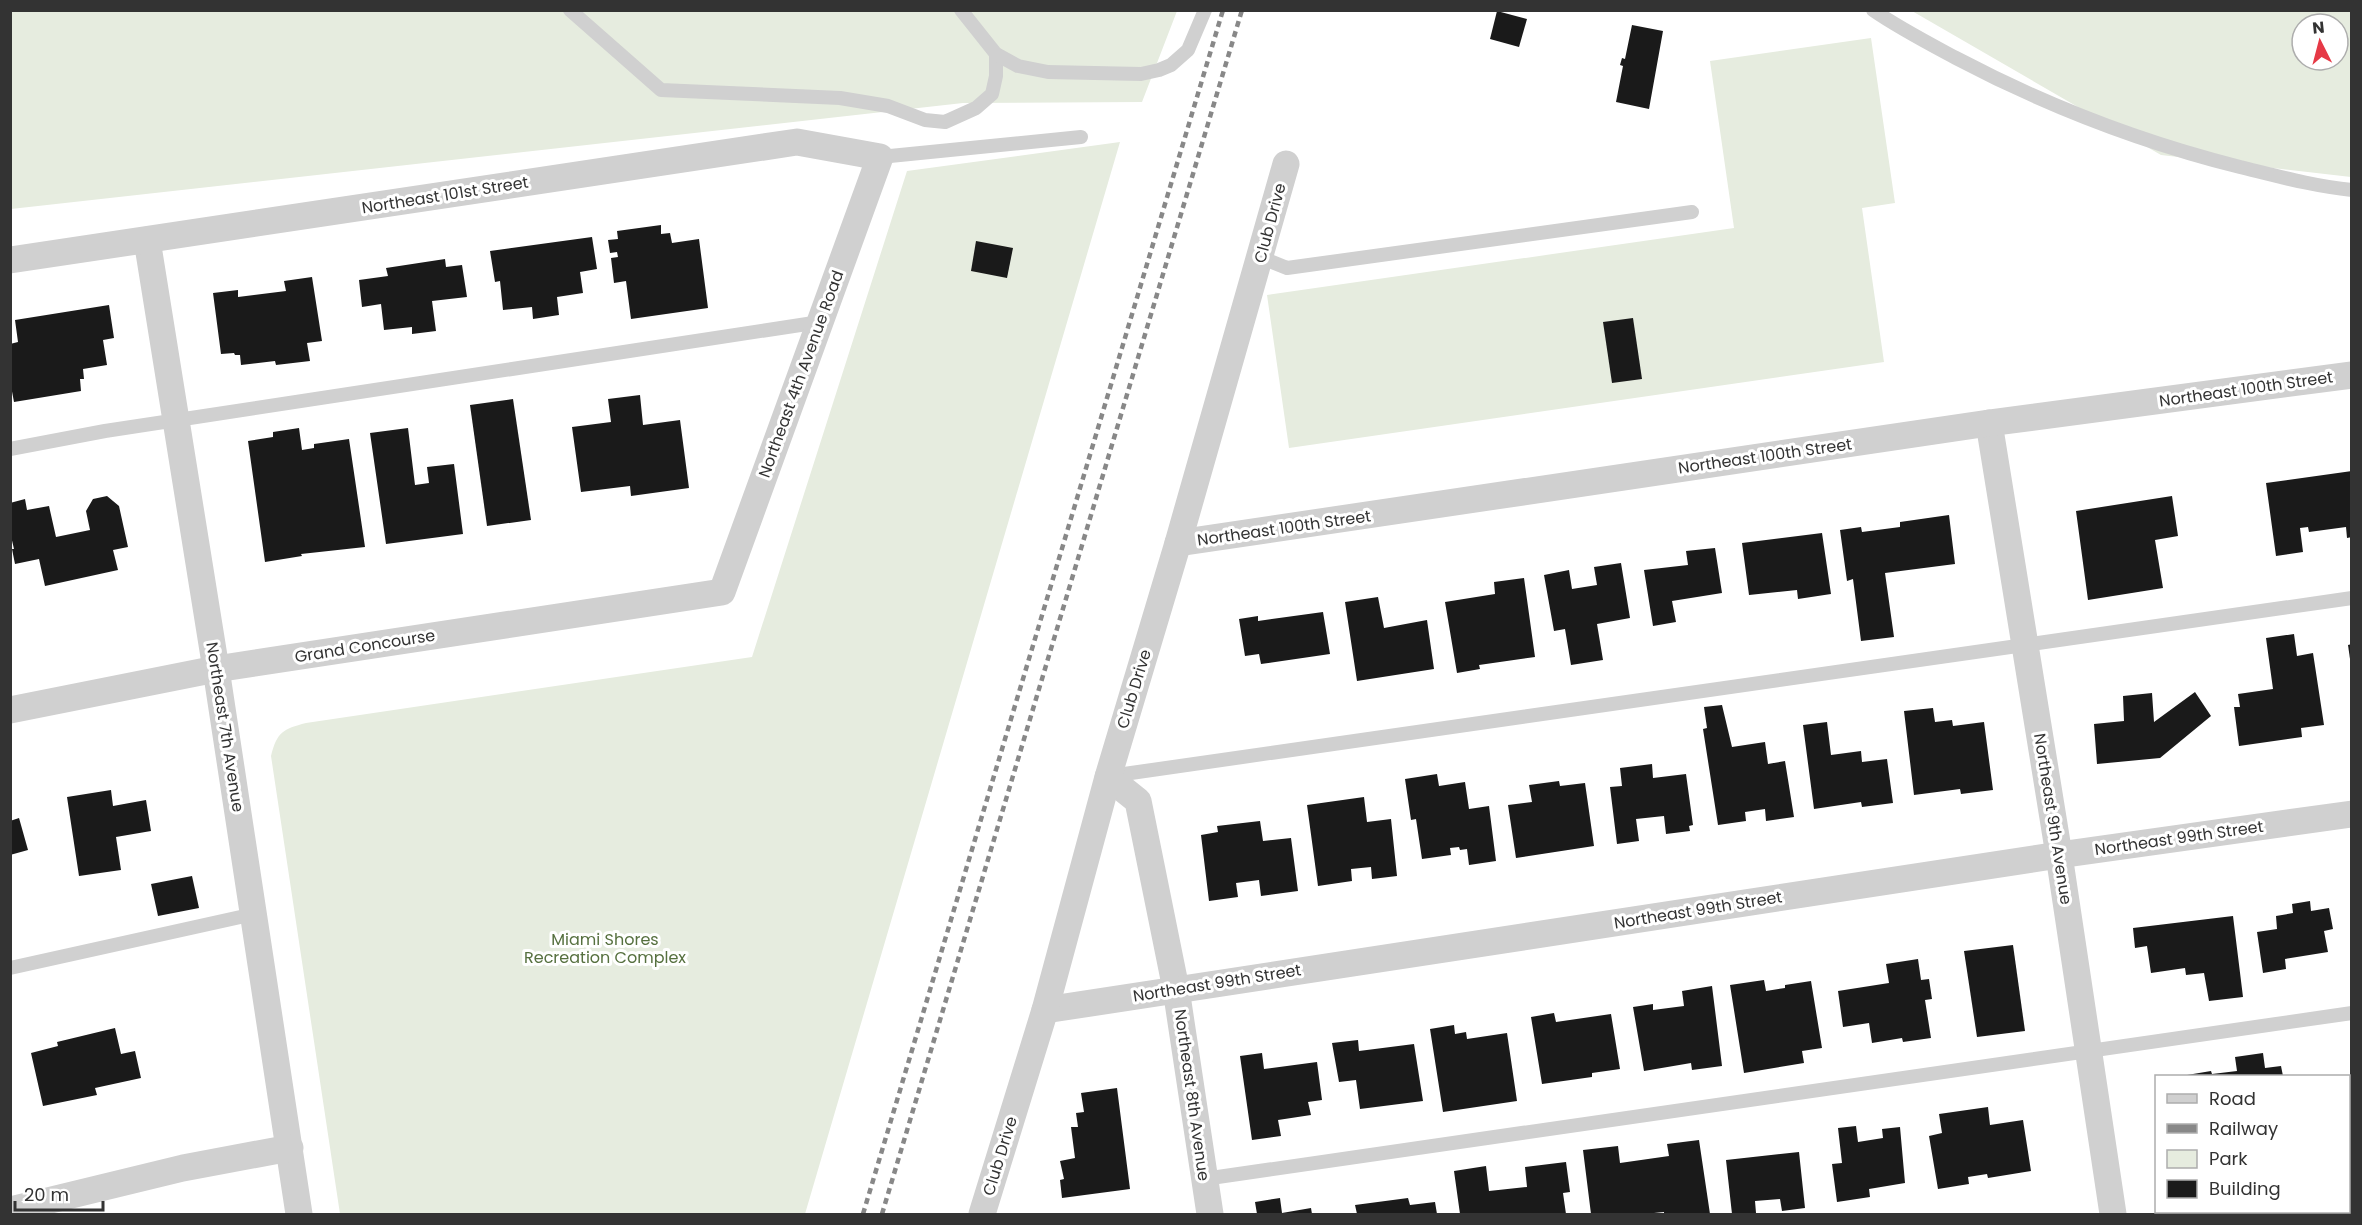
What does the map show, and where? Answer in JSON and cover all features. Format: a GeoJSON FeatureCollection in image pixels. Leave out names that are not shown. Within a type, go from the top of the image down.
{"type":"FeatureCollection","features":[{"type":"Feature","properties":{"kind":"street","name":"Northeast 101st Street"},"geometry":{"type":"LineString","coordinates":[[10,260],[797,142],[880,156]]}},
{"type":"Feature","properties":{"kind":"street","name":"Northeast 4th Avenue Road"},"geometry":{"type":"LineString","coordinates":[[722,592],[880,156]]}},
{"type":"Feature","properties":{"kind":"street","name":"Club Drive"},"geometry":{"type":"LineString","coordinates":[[982,1215],[1045,1010],[1108,777],[1178,543],[1286,164]]}},
{"type":"Feature","properties":{"kind":"street","name":"Northeast 7th Avenue"},"geometry":{"type":"LineString","coordinates":[[147,240],[216,669],[299,1215]]}},
{"type":"Feature","properties":{"kind":"street","name":"Northeast 100th Street"},"geometry":{"type":"LineString","coordinates":[[1178,543],[1989,423],[2352,375]]}},
{"type":"Feature","properties":{"kind":"street","name":"Northeast 9th Avenue"},"geometry":{"type":"LineString","coordinates":[[1989,423],[2059,855],[2113,1215]]}},
{"type":"Feature","properties":{"kind":"street","name":"Grand Concourse"},"geometry":{"type":"LineString","coordinates":[[10,710],[216,669],[722,592]]}},
{"type":"Feature","properties":{"kind":"street","name":"Northeast 8th Avenue"},"geometry":{"type":"LineString","coordinates":[[1108,777],[1138,801],[1176,989],[1210,1215]]}},
{"type":"Feature","properties":{"kind":"street","name":"Northeast 99th Street"},"geometry":{"type":"LineString","coordinates":[[1045,1010],[2059,855],[2352,814]]}},
{"type":"Feature","properties":{"kind":"street"},"geometry":{"type":"LineString","coordinates":[[10,1210],[183,1168],[290,1148]]}},
{"type":"Feature","properties":{"kind":"street"},"geometry":{"type":"LineString","coordinates":[[2339,1215],[2352,1213]]}},
{"type":"Feature","properties":{"kind":"lane"},"geometry":{"type":"LineString","coordinates":[[570,10],[661,90],[840,98],[888,106],[925,120],[945,122],[976,108],[992,94],[996,76],[996,54]]}},
{"type":"Feature","properties":{"kind":"lane"},"geometry":{"type":"LineString","coordinates":[[961,10],[996,54],[1018,66],[1048,72],[1141,74],[1171,65],[1188,50],[1205,10]]}},
{"type":"Feature","properties":{"kind":"lane"},"geometry":{"type":"LineString","coordinates":[[1873,10],[1895,26],[2002,82],[2094,123],[2185,153],[2294,182],[2352,190]]}},
{"type":"Feature","properties":{"kind":"lane"},"geometry":{"type":"LineString","coordinates":[[880,156],[1081,137]]}},
{"type":"Feature","properties":{"kind":"lane"},"geometry":{"type":"LineString","coordinates":[[1260,258],[1287,268],[1692,212]]}},
{"type":"Feature","properties":{"kind":"lane"},"geometry":{"type":"LineString","coordinates":[[10,449],[105,431],[820,321]]}},
{"type":"Feature","properties":{"kind":"lane"},"geometry":{"type":"LineString","coordinates":[[1108,777],[2352,597]]}},
{"type":"Feature","properties":{"kind":"lane"},"geometry":{"type":"LineString","coordinates":[[10,968],[254,914]]}},
{"type":"Feature","properties":{"kind":"lane"},"geometry":{"type":"LineString","coordinates":[[1204,1179],[2352,1013]]}},
{"type":"Feature","properties":{"kind":"green space"},"geometry":{"type":"Polygon","coordinates":[[[10,11],[1177,11],[1142,102],[963,103],[11,209],[10,11]]]}},
{"type":"Feature","properties":{"kind":"green space"},"geometry":{"type":"Polygon","coordinates":[[[1912,11],[2351,11],[2351,177],[2161,155],[1912,11]]]}},
{"type":"Feature","properties":{"kind":"green space"},"geometry":{"type":"Polygon","coordinates":[[[1871,38],[1895,203],[1862,208],[1884,362],[1289,448],[1267,295],[1734,228],[1710,61],[1871,38]]]}},
{"type":"Feature","properties":{"kind":"green space","name":"Miami Shores Recreation Complex"},"geometry":{"type":"Polygon","coordinates":[[[1120,142],[805,1214],[340,1214],[271,756],[279,737],[286,730],[306,723],[752,657],[907,171],[1120,142]]]}},
{"type":"Feature","properties":{"kind":"building"},"geometry":{"type":"Polygon","coordinates":[[[1497,11],[1527,19],[1519,47],[1490,39],[1497,11]]]}},
{"type":"Feature","properties":{"kind":"building"},"geometry":{"type":"Polygon","coordinates":[[[1632,25],[1663,31],[1649,109],[1616,102],[1623,66],[1620,65],[1622,58],[1625,59],[1632,25]]]}},
{"type":"Feature","properties":{"kind":"building"},"geometry":{"type":"Polygon","coordinates":[[[661,225],[661,234],[670,233],[672,243],[699,239],[708,308],[631,319],[626,281],[614,283],[611,258],[618,257],[617,252],[610,253],[608,240],[618,239],[617,231],[661,225]]]}},
{"type":"Feature","properties":{"kind":"building"},"geometry":{"type":"Polygon","coordinates":[[[592,237],[597,269],[580,272],[583,293],[557,297],[559,315],[533,319],[532,307],[503,310],[500,281],[495,282],[490,251],[592,237]]]}},
{"type":"Feature","properties":{"kind":"building"},"geometry":{"type":"Polygon","coordinates":[[[976,241],[1013,248],[1007,278],[971,271],[976,241]]]}},
{"type":"Feature","properties":{"kind":"building"},"geometry":{"type":"Polygon","coordinates":[[[445,259],[446,267],[462,265],[467,297],[432,301],[436,331],[412,334],[412,327],[384,330],[381,304],[362,307],[359,280],[388,276],[386,268],[445,259]]]}},
{"type":"Feature","properties":{"kind":"building"},"geometry":{"type":"Polygon","coordinates":[[[312,277],[322,341],[307,343],[310,361],[276,365],[275,361],[241,365],[240,355],[221,354],[213,293],[238,290],[238,297],[286,291],[284,281],[312,277]]]}},
{"type":"Feature","properties":{"kind":"building"},"geometry":{"type":"Polygon","coordinates":[[[109,305],[114,338],[103,340],[107,365],[83,369],[84,379],[80,379],[81,391],[14,402],[10,381],[10,344],[18,342],[15,320],[109,305]]]}},
{"type":"Feature","properties":{"kind":"building"},"geometry":{"type":"Polygon","coordinates":[[[1633,318],[1642,379],[1612,383],[1603,322],[1633,318]]]}},
{"type":"Feature","properties":{"kind":"building"},"geometry":{"type":"Polygon","coordinates":[[[640,395],[643,425],[680,420],[689,488],[631,496],[630,486],[581,492],[572,427],[611,422],[608,399],[640,395]]]}},
{"type":"Feature","properties":{"kind":"building"},"geometry":{"type":"Polygon","coordinates":[[[513,399],[531,520],[487,526],[470,405],[513,399]]]}},
{"type":"Feature","properties":{"kind":"building"},"geometry":{"type":"Polygon","coordinates":[[[299,428],[302,450],[314,448],[314,444],[349,439],[365,547],[301,554],[302,556],[265,562],[248,441],[273,437],[273,432],[299,428]]]}},
{"type":"Feature","properties":{"kind":"building"},"geometry":{"type":"Polygon","coordinates":[[[408,428],[415,485],[429,483],[427,467],[454,464],[463,534],[386,544],[370,433],[408,428]]]}},
{"type":"Feature","properties":{"kind":"building"},"geometry":{"type":"Polygon","coordinates":[[[2352,471],[2352,537],[2347,538],[2346,527],[2309,532],[2308,527],[2300,528],[2303,552],[2276,556],[2266,483],[2352,471]]]}},
{"type":"Feature","properties":{"kind":"building"},"geometry":{"type":"Polygon","coordinates":[[[107,496],[119,506],[128,547],[113,550],[118,570],[45,586],[39,559],[15,564],[10,532],[10,503],[25,499],[27,510],[49,506],[56,537],[90,530],[86,511],[93,499],[107,496]]]}},
{"type":"Feature","properties":{"kind":"building"},"geometry":{"type":"Polygon","coordinates":[[[2172,496],[2178,536],[2155,540],[2163,588],[2088,600],[2076,511],[2172,496]]]}},
{"type":"Feature","properties":{"kind":"building"},"geometry":{"type":"Polygon","coordinates":[[[1949,515],[1955,564],[1885,573],[1894,637],[1861,641],[1853,579],[1847,581],[1840,530],[1861,527],[1862,532],[1900,527],[1900,522],[1949,515]]]}},
{"type":"Feature","properties":{"kind":"building"},"geometry":{"type":"Polygon","coordinates":[[[1822,533],[1831,594],[1798,599],[1797,590],[1749,595],[1742,543],[1822,533]]]}},
{"type":"Feature","properties":{"kind":"building"},"geometry":{"type":"Polygon","coordinates":[[[1715,548],[1722,593],[1672,601],[1676,622],[1653,626],[1644,570],[1688,565],[1686,551],[1715,548]]]}},
{"type":"Feature","properties":{"kind":"building"},"geometry":{"type":"Polygon","coordinates":[[[1621,563],[1630,618],[1597,624],[1603,660],[1571,665],[1565,629],[1554,631],[1544,575],[1569,570],[1572,589],[1597,585],[1594,567],[1621,563]]]}},
{"type":"Feature","properties":{"kind":"building"},"geometry":{"type":"Polygon","coordinates":[[[1524,578],[1535,657],[1479,665],[1480,669],[1457,673],[1445,602],[1495,594],[1494,582],[1524,578]]]}},
{"type":"Feature","properties":{"kind":"building"},"geometry":{"type":"Polygon","coordinates":[[[1378,597],[1384,628],[1427,620],[1434,669],[1357,681],[1345,602],[1378,597]]]}},
{"type":"Feature","properties":{"kind":"building"},"geometry":{"type":"Polygon","coordinates":[[[1323,612],[1330,654],[1261,664],[1259,654],[1245,656],[1239,619],[1258,616],[1258,621],[1323,612]]]}},
{"type":"Feature","properties":{"kind":"building"},"geometry":{"type":"Polygon","coordinates":[[[2294,634],[2297,656],[2313,653],[2324,725],[2301,728],[2302,737],[2239,746],[2234,707],[2240,707],[2238,694],[2273,689],[2266,638],[2294,634]]]}},
{"type":"Feature","properties":{"kind":"building"},"geometry":{"type":"Polygon","coordinates":[[[2352,644],[2352,659],[2350,659],[2348,645],[2352,644]]]}},
{"type":"Feature","properties":{"kind":"building"},"geometry":{"type":"Polygon","coordinates":[[[2195,692],[2211,716],[2160,758],[2097,764],[2094,724],[2124,721],[2123,696],[2152,693],[2154,722],[2195,692]]]}},
{"type":"Feature","properties":{"kind":"building"},"geometry":{"type":"Polygon","coordinates":[[[1722,705],[1732,747],[1765,742],[1768,764],[1785,761],[1794,817],[1766,821],[1765,809],[1745,812],[1746,821],[1718,825],[1703,729],[1707,728],[1704,707],[1722,705]]]}},
{"type":"Feature","properties":{"kind":"building"},"geometry":{"type":"Polygon","coordinates":[[[1933,708],[1935,722],[1952,720],[1953,726],[1984,722],[1993,790],[1961,794],[1960,789],[1914,795],[1904,711],[1933,708]]]}},
{"type":"Feature","properties":{"kind":"building"},"geometry":{"type":"Polygon","coordinates":[[[1827,722],[1831,755],[1861,751],[1862,762],[1887,759],[1893,803],[1862,807],[1861,802],[1814,809],[1803,725],[1827,722]]]}},
{"type":"Feature","properties":{"kind":"building"},"geometry":{"type":"Polygon","coordinates":[[[1652,764],[1653,778],[1686,774],[1693,825],[1689,826],[1690,831],[1666,834],[1664,816],[1636,819],[1639,841],[1617,844],[1610,787],[1622,786],[1620,768],[1652,764]]]}},
{"type":"Feature","properties":{"kind":"building"},"geometry":{"type":"Polygon","coordinates":[[[1437,774],[1439,786],[1465,782],[1469,809],[1489,806],[1496,861],[1469,865],[1467,849],[1460,850],[1459,847],[1450,848],[1451,855],[1422,859],[1416,819],[1411,820],[1405,779],[1437,774]]]}},
{"type":"Feature","properties":{"kind":"building"},"geometry":{"type":"Polygon","coordinates":[[[1559,781],[1560,786],[1585,783],[1594,846],[1516,858],[1508,805],[1532,802],[1529,785],[1559,781]]]}},
{"type":"Feature","properties":{"kind":"building"},"geometry":{"type":"Polygon","coordinates":[[[111,790],[113,806],[146,800],[151,831],[116,837],[121,870],[79,876],[67,797],[111,790]]]}},
{"type":"Feature","properties":{"kind":"building"},"geometry":{"type":"Polygon","coordinates":[[[1364,797],[1367,822],[1391,819],[1397,876],[1372,879],[1371,867],[1351,869],[1352,881],[1318,886],[1307,805],[1364,797]]]}},
{"type":"Feature","properties":{"kind":"building"},"geometry":{"type":"Polygon","coordinates":[[[19,818],[28,850],[10,855],[10,821],[19,818]]]}},
{"type":"Feature","properties":{"kind":"building"},"geometry":{"type":"Polygon","coordinates":[[[1260,821],[1263,841],[1291,838],[1298,891],[1261,896],[1259,880],[1236,883],[1238,897],[1209,901],[1201,835],[1218,832],[1217,826],[1260,821]]]}},
{"type":"Feature","properties":{"kind":"building"},"geometry":{"type":"Polygon","coordinates":[[[192,876],[199,908],[158,916],[151,884],[192,876]]]}},
{"type":"Feature","properties":{"kind":"building"},"geometry":{"type":"Polygon","coordinates":[[[2310,901],[2311,911],[2329,908],[2333,929],[2324,931],[2328,952],[2285,959],[2286,969],[2263,973],[2257,932],[2277,929],[2276,916],[2293,913],[2292,904],[2310,901]]]}},
{"type":"Feature","properties":{"kind":"building"},"geometry":{"type":"Polygon","coordinates":[[[2233,916],[2243,997],[2209,1001],[2204,973],[2186,975],[2185,968],[2151,973],[2147,946],[2135,948],[2133,928],[2233,916]]]}},
{"type":"Feature","properties":{"kind":"building"},"geometry":{"type":"Polygon","coordinates":[[[2013,945],[2025,1031],[1977,1037],[1964,951],[2013,945]]]}},
{"type":"Feature","properties":{"kind":"building"},"geometry":{"type":"Polygon","coordinates":[[[1918,959],[1921,980],[1929,979],[1932,999],[1925,1000],[1931,1038],[1903,1042],[1902,1038],[1872,1043],[1869,1023],[1843,1027],[1838,991],[1889,983],[1886,964],[1918,959]]]}},
{"type":"Feature","properties":{"kind":"building"},"geometry":{"type":"Polygon","coordinates":[[[1764,980],[1766,991],[1811,981],[1822,1048],[1802,1051],[1804,1063],[1744,1073],[1730,985],[1764,980]]]}},
{"type":"Feature","properties":{"kind":"building"},"geometry":{"type":"Polygon","coordinates":[[[1712,986],[1722,1066],[1692,1070],[1691,1063],[1644,1071],[1633,1007],[1653,1004],[1653,1010],[1684,1006],[1682,991],[1712,986]]]}},
{"type":"Feature","properties":{"kind":"building"},"geometry":{"type":"Polygon","coordinates":[[[1554,1013],[1556,1022],[1611,1014],[1620,1069],[1592,1073],[1592,1077],[1542,1084],[1531,1017],[1554,1013]]]}},
{"type":"Feature","properties":{"kind":"building"},"geometry":{"type":"Polygon","coordinates":[[[1454,1025],[1455,1034],[1466,1032],[1467,1039],[1507,1033],[1517,1101],[1443,1112],[1430,1029],[1454,1025]]]}},
{"type":"Feature","properties":{"kind":"building"},"geometry":{"type":"Polygon","coordinates":[[[115,1028],[121,1054],[135,1051],[141,1078],[95,1088],[97,1095],[43,1106],[31,1053],[58,1046],[57,1042],[115,1028]]]}},
{"type":"Feature","properties":{"kind":"building"},"geometry":{"type":"Polygon","coordinates":[[[1358,1040],[1359,1051],[1414,1044],[1423,1101],[1360,1109],[1356,1080],[1339,1082],[1332,1043],[1358,1040]]]}},
{"type":"Feature","properties":{"kind":"building"},"geometry":{"type":"Polygon","coordinates":[[[1262,1053],[1264,1069],[1317,1062],[1322,1100],[1308,1102],[1311,1115],[1278,1120],[1281,1136],[1252,1140],[1240,1056],[1262,1053]]]}},
{"type":"Feature","properties":{"kind":"building"},"geometry":{"type":"Polygon","coordinates":[[[2263,1053],[2265,1068],[2281,1066],[2283,1075],[2187,1075],[2211,1071],[2212,1074],[2237,1071],[2235,1057],[2263,1053]]]}},
{"type":"Feature","properties":{"kind":"building"},"geometry":{"type":"Polygon","coordinates":[[[1117,1088],[1130,1189],[1062,1198],[1060,1180],[1064,1179],[1060,1161],[1075,1158],[1071,1127],[1078,1127],[1076,1113],[1084,1112],[1081,1093],[1117,1088]]]}},
{"type":"Feature","properties":{"kind":"building"},"geometry":{"type":"Polygon","coordinates":[[[2350,1091],[2352,1091],[2352,1104],[2350,1105],[2350,1091]]]}},
{"type":"Feature","properties":{"kind":"building"},"geometry":{"type":"Polygon","coordinates":[[[1988,1107],[1990,1125],[2023,1120],[2031,1171],[1988,1178],[1987,1174],[1968,1177],[1969,1184],[1938,1189],[1929,1136],[1942,1133],[1939,1114],[1988,1107]]]}},
{"type":"Feature","properties":{"kind":"building"},"geometry":{"type":"Polygon","coordinates":[[[1856,1126],[1858,1142],[1883,1138],[1882,1129],[1900,1127],[1905,1183],[1869,1189],[1870,1197],[1837,1202],[1832,1164],[1842,1163],[1838,1128],[1856,1126]]]}},
{"type":"Feature","properties":{"kind":"building"},"geometry":{"type":"Polygon","coordinates":[[[1699,1140],[1710,1214],[1664,1214],[1664,1212],[1591,1214],[1583,1150],[1618,1146],[1620,1163],[1669,1156],[1667,1144],[1699,1140]]]}},
{"type":"Feature","properties":{"kind":"building"},"geometry":{"type":"Polygon","coordinates":[[[1799,1152],[1805,1208],[1782,1211],[1780,1199],[1755,1201],[1756,1213],[1732,1214],[1726,1160],[1799,1152]]]}},
{"type":"Feature","properties":{"kind":"building"},"geometry":{"type":"Polygon","coordinates":[[[1566,1162],[1570,1192],[1563,1193],[1566,1214],[1460,1214],[1454,1171],[1486,1166],[1489,1191],[1527,1187],[1525,1167],[1566,1162]]]}},
{"type":"Feature","properties":{"kind":"building"},"geometry":{"type":"Polygon","coordinates":[[[1280,1198],[1282,1213],[1311,1208],[1312,1214],[1257,1214],[1255,1202],[1280,1198]]]}},
{"type":"Feature","properties":{"kind":"building"},"geometry":{"type":"Polygon","coordinates":[[[1408,1198],[1410,1205],[1435,1202],[1437,1214],[1357,1214],[1355,1205],[1408,1198]]]}},
{"type":"Feature","properties":{"kind":"railway"},"geometry":{"type":"LineString","coordinates":[[863,1214],[1223,10]]}},
{"type":"Feature","properties":{"kind":"railway"},"geometry":{"type":"LineString","coordinates":[[882,1214],[1242,10]]}}]}
